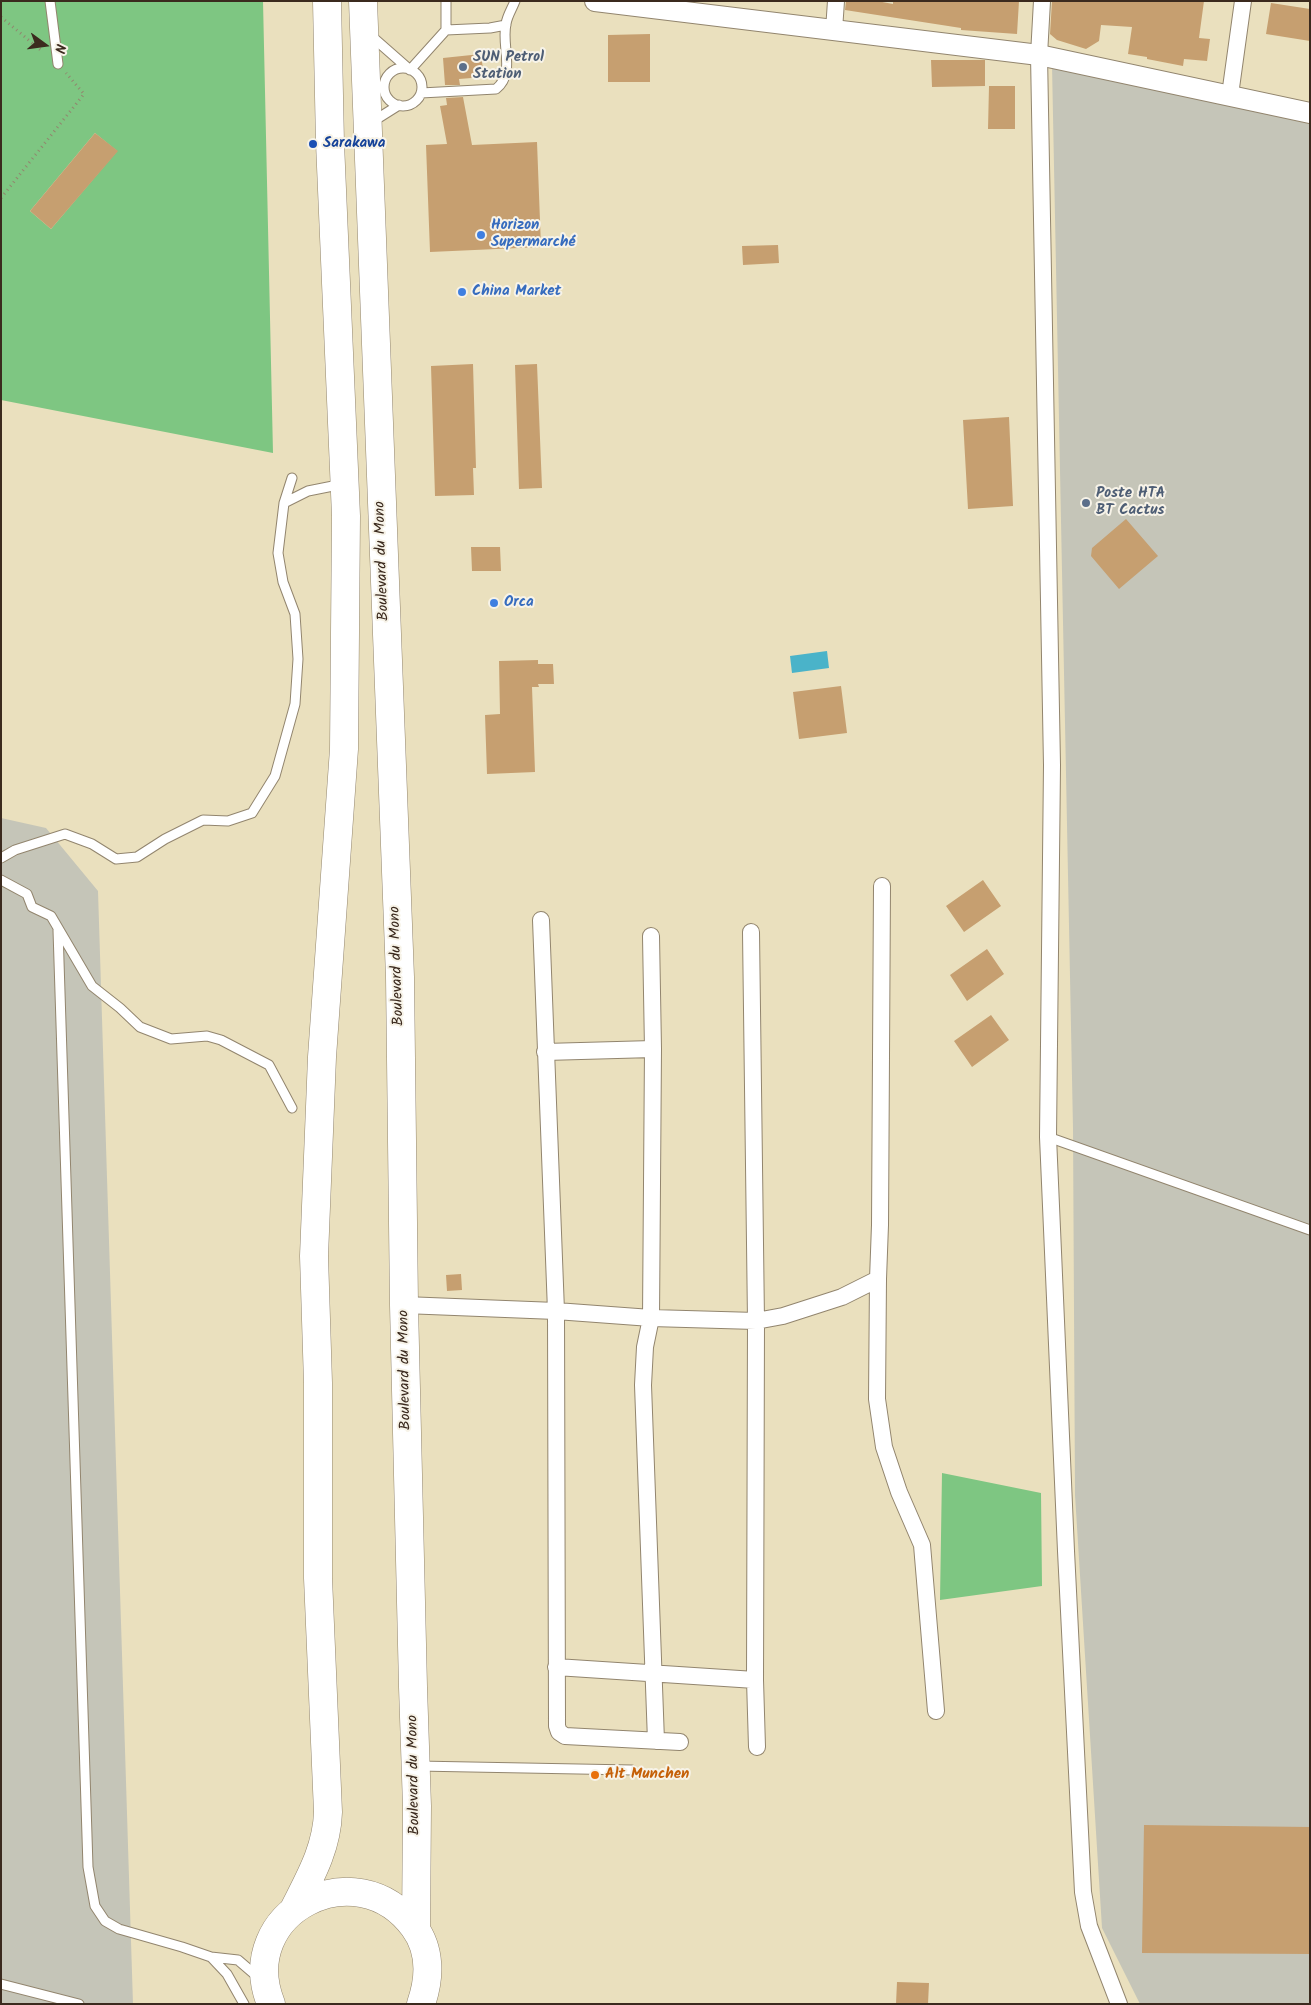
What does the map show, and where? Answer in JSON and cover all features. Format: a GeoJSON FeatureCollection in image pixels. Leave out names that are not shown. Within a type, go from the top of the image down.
{"type":"FeatureCollection","features":[{"type":"Feature","properties":{"kind":"highway"},"geometry":{"type":"LineString","coordinates":[[293,1911],[311,1875],[324,1842],[327,1828],[318,1578],[318,1383],[314,1256],[322,1057],[344,749],[346,516],[330,143],[327,1]]}},
{"type":"Feature","properties":{"kind":"highway","name":"Boulevard du Mono"},"geometry":{"type":"LineString","coordinates":[[363,1],[400,977],[404,1305],[417,1806],[416,1930]]}},
{"type":"Feature","properties":{"kind":"highway"},"geometry":{"type":"LineString","coordinates":[[268,1993],[264,1968],[270,1942],[279,1924],[305,1902],[324,1895],[345,1891],[373,1896],[397,1909],[416,1930],[422,1940],[426,1953],[424,1991],[439,2004]]}},
{"type":"Feature","properties":{"kind":"street"},"geometry":{"type":"LineString","coordinates":[[595,1],[1039,55],[1310,113]]}},
{"type":"Feature","properties":{"kind":"street"},"geometry":{"type":"LineString","coordinates":[[834,30],[836,1]]}},
{"type":"Feature","properties":{"kind":"street"},"geometry":{"type":"LineString","coordinates":[[1042,1],[1039,55],[1052,765],[1048,1138],[1065,1541],[1083,1892],[1089,1926],[1119,2004]]}},
{"type":"Feature","properties":{"kind":"street"},"geometry":{"type":"LineString","coordinates":[[1230,95],[1243,1]]}},
{"type":"Feature","properties":{"kind":"street"},"geometry":{"type":"LineString","coordinates":[[882,886],[877,1399],[884,1446],[899,1492],[922,1545],[936,1711]]}},
{"type":"Feature","properties":{"kind":"street"},"geometry":{"type":"LineString","coordinates":[[541,920],[556,1311],[557,1726],[559,1732],[565,1736],[680,1742]]}},
{"type":"Feature","properties":{"kind":"street"},"geometry":{"type":"LineString","coordinates":[[751,932],[756,1321],[756,1747]]}},
{"type":"Feature","properties":{"kind":"street"},"geometry":{"type":"LineString","coordinates":[[651,936],[653,1049],[651,1318],[645,1347],[643,1385],[656,1741]]}},
{"type":"Feature","properties":{"kind":"street"},"geometry":{"type":"LineString","coordinates":[[545,1052],[653,1049]]}},
{"type":"Feature","properties":{"kind":"street"},"geometry":{"type":"LineString","coordinates":[[404,1305],[556,1311],[651,1318],[756,1321],[783,1316],[842,1297],[878,1279]]}},
{"type":"Feature","properties":{"kind":"street"},"geometry":{"type":"LineString","coordinates":[[556,1667],[755,1680]]}},
{"type":"Feature","properties":{"kind":"lane"},"geometry":{"type":"LineString","coordinates":[[50,1],[58,64]]}},
{"type":"Feature","properties":{"kind":"lane"},"geometry":{"type":"LineString","coordinates":[[410,70],[446,30],[446,1]]}},
{"type":"Feature","properties":{"kind":"lane"},"geometry":{"type":"LineString","coordinates":[[421,93],[496,89],[503,83],[506,75],[506,25],[515,1]]}},
{"type":"Feature","properties":{"kind":"lane"},"geometry":{"type":"LineString","coordinates":[[446,30],[490,28],[506,25]]}},
{"type":"Feature","properties":{"kind":"lane"},"geometry":{"type":"LineString","coordinates":[[365,30],[420,79],[421,93],[412,104],[399,105],[367,125]]}},
{"type":"Feature","properties":{"kind":"lane"},"geometry":{"type":"LineString","coordinates":[[399,105],[389,100],[386,94],[385,82],[391,72],[397,69],[410,70]]}},
{"type":"Feature","properties":{"kind":"lane"},"geometry":{"type":"LineString","coordinates":[[1,858],[14,850],[65,834],[92,844],[116,859],[137,857],[165,839],[203,820],[228,821],[252,813],[275,776],[295,704],[298,659],[294,614],[283,582],[278,552],[284,503],[292,478]]}},
{"type":"Feature","properties":{"kind":"lane"},"geometry":{"type":"LineString","coordinates":[[284,503],[308,491],[344,484]]}},
{"type":"Feature","properties":{"kind":"lane"},"geometry":{"type":"LineString","coordinates":[[1,880],[27,894],[32,907],[51,916],[92,986],[140,1027],[171,1040],[207,1036],[221,1040],[268,1065],[292,1108]]}},
{"type":"Feature","properties":{"kind":"lane"},"geometry":{"type":"LineString","coordinates":[[58,930],[88,1867],[95,1906],[105,1922],[119,1929],[182,1947],[211,1958],[238,1960],[268,1993]]}},
{"type":"Feature","properties":{"kind":"lane"},"geometry":{"type":"LineString","coordinates":[[1048,1138],[1310,1230]]}},
{"type":"Feature","properties":{"kind":"lane"},"geometry":{"type":"LineString","coordinates":[[416,1766],[632,1770]]}},
{"type":"Feature","properties":{"kind":"lane"},"geometry":{"type":"LineString","coordinates":[[211,1958],[227,1974],[244,2004]]}},
{"type":"Feature","properties":{"kind":"lane"},"geometry":{"type":"LineString","coordinates":[[1,1984],[79,2004]]}},
{"type":"Feature","properties":{"kind":"path"},"geometry":{"type":"LineString","coordinates":[[1,17],[58,64],[84,94],[1,198]]}},
{"type":"Feature","properties":{"kind":"shaded area"},"geometry":{"type":"Polygon","coordinates":[[[1052,65],[1310,124],[1310,2004],[1140,2004],[1102,1928],[1075,1495],[1073,1128],[1052,65]]]}},
{"type":"Feature","properties":{"kind":"shaded area"},"geometry":{"type":"Polygon","coordinates":[[[1,818],[46,828],[98,891],[133,2004],[1,2004],[1,818]]]}},
{"type":"Feature","properties":{"kind":"green space"},"geometry":{"type":"Polygon","coordinates":[[[1,1],[263,1],[273,453],[1,400],[1,1]],[[95,133],[30,211],[51,229],[117,151],[95,133]]]}},
{"type":"Feature","properties":{"kind":"green space"},"geometry":{"type":"Polygon","coordinates":[[[942,1473],[1041,1493],[1042,1586],[940,1600],[942,1473]]]}},
{"type":"Feature","properties":{"kind":"water"},"geometry":{"type":"Polygon","coordinates":[[[827,651],[829,668],[792,673],[790,656],[827,651]]]}},
{"type":"Feature","properties":{"kind":"building"},"geometry":{"type":"Polygon","coordinates":[[[846,1],[877,1],[893,4],[893,1],[1019,1],[1017,34],[961,30],[961,28],[845,10],[846,1]]]}},
{"type":"Feature","properties":{"kind":"building"},"geometry":{"type":"Polygon","coordinates":[[[1052,1],[1204,1],[1199,38],[1210,39],[1207,61],[1184,59],[1183,66],[1128,54],[1132,27],[1101,25],[1099,41],[1086,49],[1057,40],[1050,34],[1052,1]]]}},
{"type":"Feature","properties":{"kind":"building"},"geometry":{"type":"Polygon","coordinates":[[[1271,3],[1310,9],[1310,41],[1266,34],[1271,3]]]}},
{"type":"Feature","properties":{"kind":"building"},"geometry":{"type":"Polygon","coordinates":[[[650,34],[650,82],[608,82],[608,35],[650,34]]]}},
{"type":"Feature","properties":{"kind":"building","name":"SUN Petrol Station"},"geometry":{"type":"Polygon","coordinates":[[[481,54],[484,77],[459,79],[460,85],[445,85],[443,58],[481,54]]]}},
{"type":"Feature","properties":{"kind":"building"},"geometry":{"type":"Polygon","coordinates":[[[931,60],[985,60],[985,86],[932,87],[931,60]]]}},
{"type":"Feature","properties":{"kind":"building"},"geometry":{"type":"Polygon","coordinates":[[[989,86],[1015,86],[1015,129],[988,129],[989,86]]]}},
{"type":"Feature","properties":{"kind":"building"},"geometry":{"type":"Polygon","coordinates":[[[463,97],[472,145],[537,142],[541,247],[430,252],[426,145],[447,144],[440,106],[447,105],[446,98],[463,97]]]}},
{"type":"Feature","properties":{"kind":"building"},"geometry":{"type":"Polygon","coordinates":[[[95,133],[118,151],[51,229],[30,211],[95,133]]]}},
{"type":"Feature","properties":{"kind":"building"},"geometry":{"type":"Polygon","coordinates":[[[778,245],[779,263],[743,265],[742,246],[778,245]]]}},
{"type":"Feature","properties":{"kind":"building"},"geometry":{"type":"Polygon","coordinates":[[[473,364],[476,468],[473,468],[474,495],[435,496],[431,366],[473,364]]]}},
{"type":"Feature","properties":{"kind":"building"},"geometry":{"type":"Polygon","coordinates":[[[537,364],[542,488],[519,489],[515,365],[537,364]]]}},
{"type":"Feature","properties":{"kind":"building"},"geometry":{"type":"Polygon","coordinates":[[[1009,417],[1013,506],[968,509],[963,420],[1009,417]]]}},
{"type":"Feature","properties":{"kind":"building"},"geometry":{"type":"Polygon","coordinates":[[[1126,519],[1158,556],[1119,589],[1091,556],[1092,548],[1126,519]]]}},
{"type":"Feature","properties":{"kind":"building"},"geometry":{"type":"Polygon","coordinates":[[[471,547],[500,547],[501,571],[472,571],[471,547]]]}},
{"type":"Feature","properties":{"kind":"building"},"geometry":{"type":"Polygon","coordinates":[[[538,660],[538,664],[553,664],[554,684],[538,684],[539,687],[532,687],[535,772],[487,774],[485,715],[500,714],[499,661],[538,660]]]}},
{"type":"Feature","properties":{"kind":"building"},"geometry":{"type":"Polygon","coordinates":[[[841,686],[847,733],[799,739],[793,692],[841,686]]]}},
{"type":"Feature","properties":{"kind":"building"},"geometry":{"type":"Polygon","coordinates":[[[983,880],[1001,906],[964,932],[946,906],[983,880]]]}},
{"type":"Feature","properties":{"kind":"building"},"geometry":{"type":"Polygon","coordinates":[[[987,949],[1004,974],[967,1001],[950,975],[987,949]]]}},
{"type":"Feature","properties":{"kind":"building"},"geometry":{"type":"Polygon","coordinates":[[[991,1015],[1009,1040],[972,1067],[954,1041],[991,1015]]]}},
{"type":"Feature","properties":{"kind":"building"},"geometry":{"type":"Polygon","coordinates":[[[461,1274],[462,1290],[447,1291],[446,1275],[461,1274]]]}},
{"type":"Feature","properties":{"kind":"building"},"geometry":{"type":"Polygon","coordinates":[[[1144,1825],[1310,1827],[1310,1954],[1142,1953],[1144,1825]]]}},
{"type":"Feature","properties":{"kind":"building"},"geometry":{"type":"Polygon","coordinates":[[[897,1982],[929,1983],[928,2004],[896,2004],[897,1982]]]}},
{"type":"Feature","properties":{"kind":"place","name":"SUN Petrol Station"},"geometry":{"type":"Point","coordinates":[463,67]}},
{"type":"Feature","properties":{"kind":"place","name":"Sarakawa"},"geometry":{"type":"Point","coordinates":[313,144]}},
{"type":"Feature","properties":{"kind":"place","name":"Horizon Supermarché"},"geometry":{"type":"Point","coordinates":[481,235]}},
{"type":"Feature","properties":{"kind":"place","name":"China Market"},"geometry":{"type":"Point","coordinates":[462,292]}},
{"type":"Feature","properties":{"kind":"place","name":"Poste HTA BT Cactus"},"geometry":{"type":"Point","coordinates":[1086,503]}},
{"type":"Feature","properties":{"kind":"place","name":"Orca"},"geometry":{"type":"Point","coordinates":[494,603]}},
{"type":"Feature","properties":{"kind":"place","name":"Alt Munchen"},"geometry":{"type":"Point","coordinates":[595,1775]}}]}
